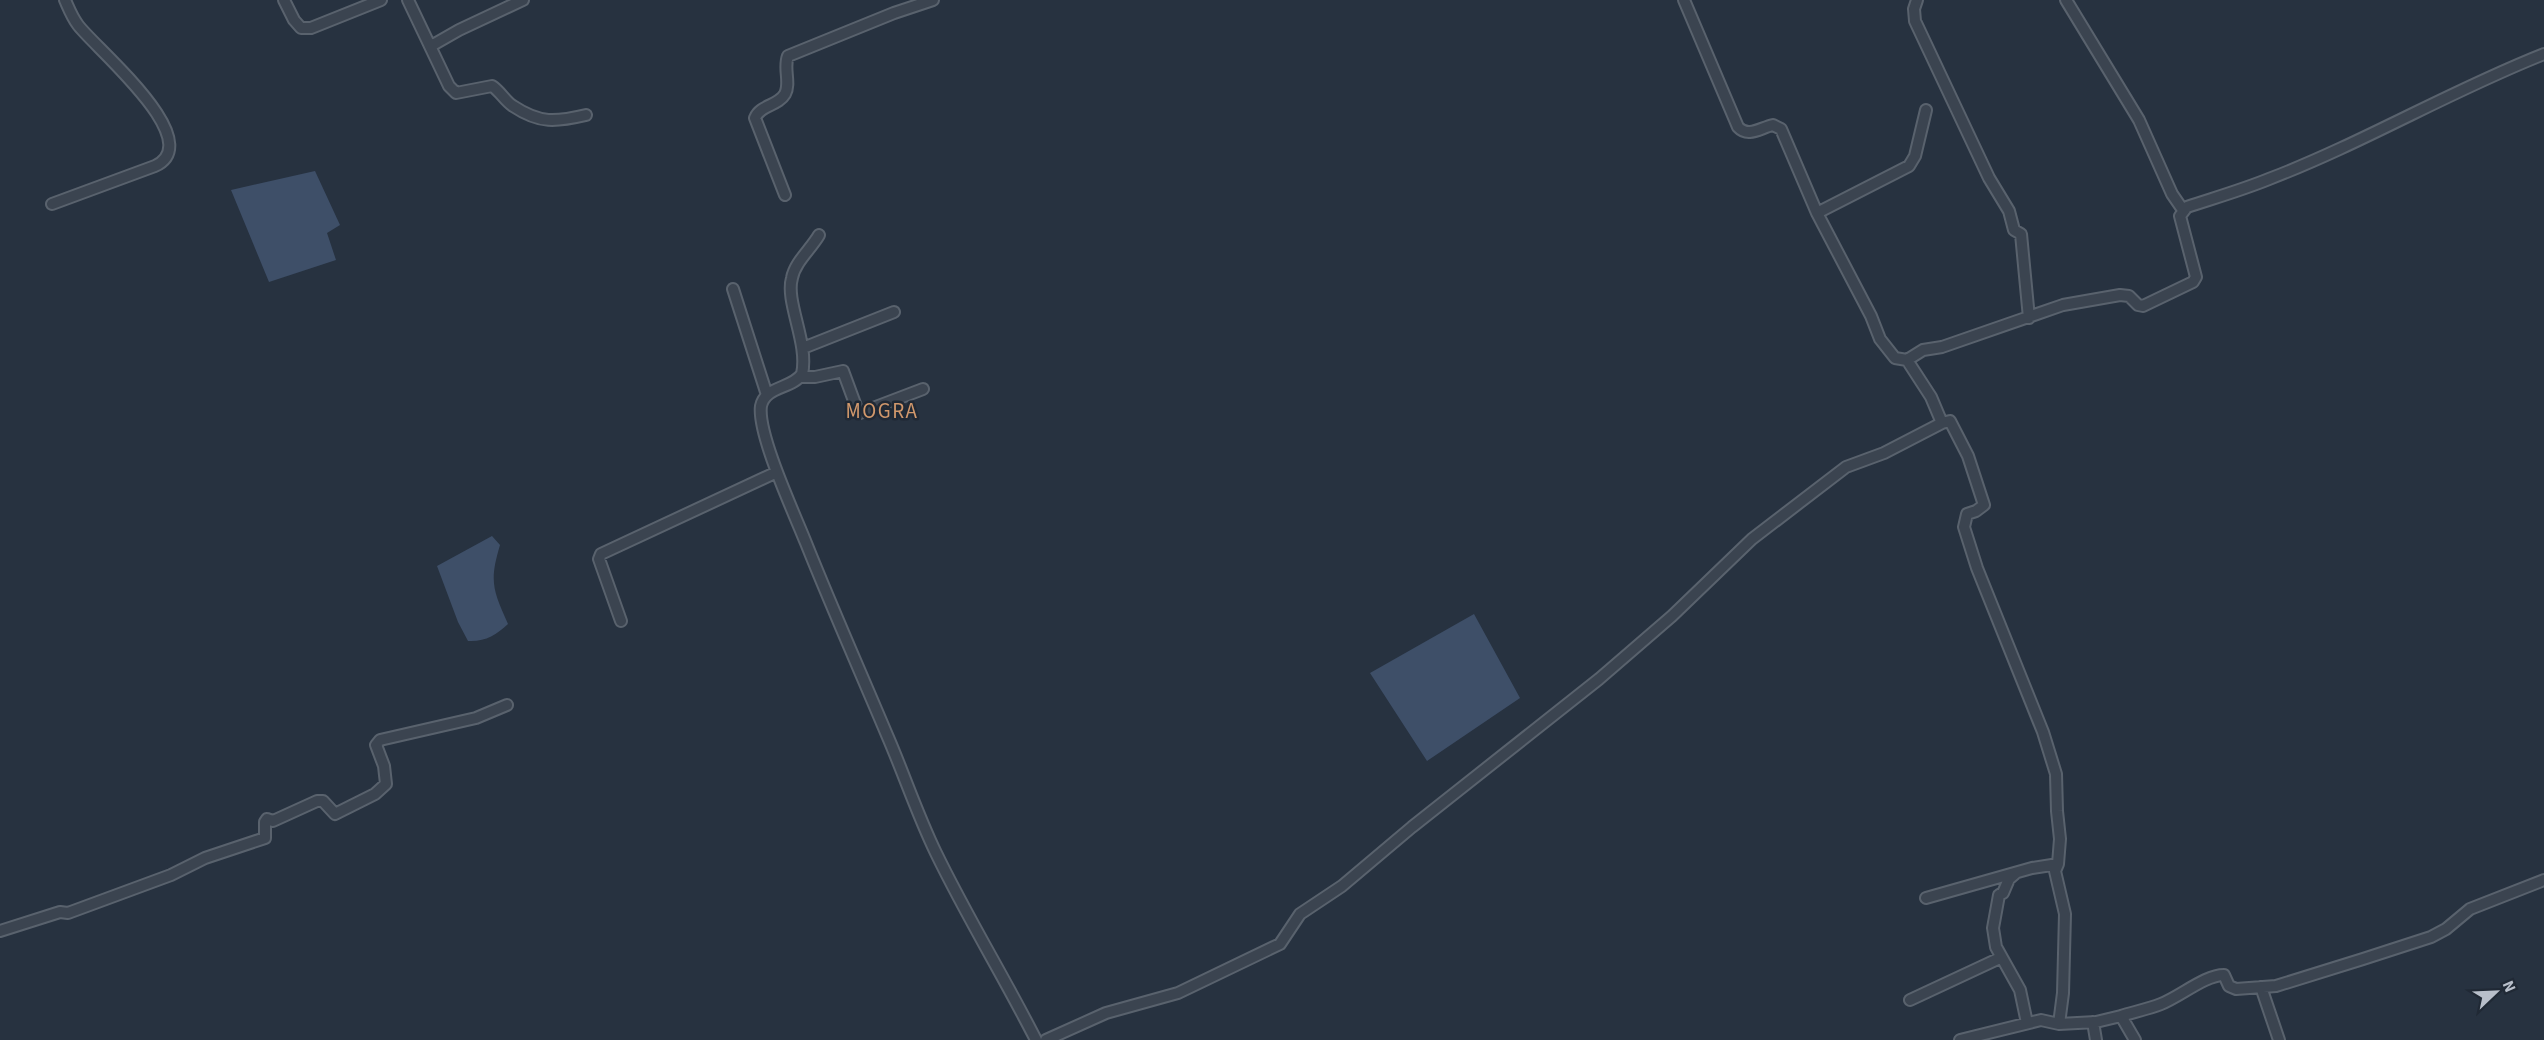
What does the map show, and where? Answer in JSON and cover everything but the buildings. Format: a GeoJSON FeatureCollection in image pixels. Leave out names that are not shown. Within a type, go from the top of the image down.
{"type":"FeatureCollection","features":[{"type":"Feature","properties":{"kind":"street"},"geometry":{"type":"LineString","coordinates":[[52,204],[155,166],[163,162],[169,153],[167,135],[153,108],[133,81],[77,24],[65,0]]}},
{"type":"Feature","properties":{"kind":"street"},"geometry":{"type":"LineString","coordinates":[[284,0],[294,20],[301,28],[311,28],[381,0]]}},
{"type":"Feature","properties":{"kind":"street"},"geometry":{"type":"LineString","coordinates":[[408,0],[449,86],[456,93],[492,86],[513,106],[539,119],[552,122],[586,116]]}},
{"type":"Feature","properties":{"kind":"street"},"geometry":{"type":"LineString","coordinates":[[431,46],[523,0]]}},
{"type":"Feature","properties":{"kind":"street"},"geometry":{"type":"LineString","coordinates":[[785,195],[755,118],[759,111],[781,98],[786,92],[788,56],[894,13],[910,4],[933,0]]}},
{"type":"Feature","properties":{"kind":"street"},"geometry":{"type":"LineString","coordinates":[[1684,0],[1738,127],[1742,132],[1748,134],[1773,125],[1781,129],[1817,213],[1871,316],[1880,339],[1895,358],[1907,360],[1923,350],[1942,347],[2063,305],[2120,295],[2128,296],[2138,305],[2143,306],[2193,282],[2196,277],[2180,216],[2183,210],[2271,178],[2485,77],[2544,54]]}},
{"type":"Feature","properties":{"kind":"street"},"geometry":{"type":"LineString","coordinates":[[1917,0],[1914,9],[1915,21],[1989,178],[2009,211],[2014,230],[2021,234],[2029,318]]}},
{"type":"Feature","properties":{"kind":"street"},"geometry":{"type":"LineString","coordinates":[[2066,0],[2139,120],[2172,194],[2183,210]]}},
{"type":"Feature","properties":{"kind":"street"},"geometry":{"type":"LineString","coordinates":[[1817,213],[1909,166],[1915,156],[1926,110]]}},
{"type":"Feature","properties":{"kind":"street"},"geometry":{"type":"LineString","coordinates":[[800,377],[803,370],[803,348],[791,282],[794,271],[819,235]]}},
{"type":"Feature","properties":{"kind":"street"},"geometry":{"type":"LineString","coordinates":[[733,289],[767,395]]}},
{"type":"Feature","properties":{"kind":"street"},"geometry":{"type":"LineString","coordinates":[[803,348],[894,312]]}},
{"type":"Feature","properties":{"kind":"street"},"geometry":{"type":"LineString","coordinates":[[1907,360],[1931,397],[1942,423]]}},
{"type":"Feature","properties":{"kind":"street"},"geometry":{"type":"LineString","coordinates":[[923,389],[860,412],[843,371],[815,378],[800,377],[767,395],[761,405],[761,412],[777,472],[923,825],[977,934],[1036,1040]]}},
{"type":"Feature","properties":{"kind":"street"},"geometry":{"type":"LineString","coordinates":[[1046,1040],[1107,1013],[1178,993],[1280,944],[1300,914],[1342,886],[1412,827],[1599,679],[1678,610],[1752,539],[1846,467],[1884,453],[1950,421],[1957,433],[1984,505],[1968,514],[1964,526],[1977,568],[2043,732],[2056,774],[2060,839],[2058,864],[2055,871],[2065,914],[2063,993],[2059,1024]]}},
{"type":"Feature","properties":{"kind":"street"},"geometry":{"type":"LineString","coordinates":[[621,621],[599,559],[601,554],[777,472]]}},
{"type":"Feature","properties":{"kind":"street"},"geometry":{"type":"LineString","coordinates":[[0,931],[60,912],[68,913],[116,897],[171,875],[205,858],[265,838],[267,819],[273,821],[317,801],[324,801],[335,814],[375,794],[386,784],[384,766],[375,745],[380,740],[476,718],[507,705]]}},
{"type":"Feature","properties":{"kind":"street"},"geometry":{"type":"LineString","coordinates":[[1926,898],[2058,864]]}},
{"type":"Feature","properties":{"kind":"street"},"geometry":{"type":"LineString","coordinates":[[2016,873],[2009,879],[1996,903],[1993,928],[1995,947],[2020,990],[2027,1023]]}},
{"type":"Feature","properties":{"kind":"street"},"geometry":{"type":"LineString","coordinates":[[1960,1040],[2041,1020],[2059,1024],[2108,1021],[2161,1004],[2213,975],[2224,975],[2229,986],[2236,989],[2276,986],[2431,937],[2446,929],[2470,909],[2544,880]]}},
{"type":"Feature","properties":{"kind":"street"},"geometry":{"type":"LineString","coordinates":[[1910,1000],[2000,958]]}},
{"type":"Feature","properties":{"kind":"street"},"geometry":{"type":"LineString","coordinates":[[2261,987],[2279,1040]]}},
{"type":"Feature","properties":{"kind":"street"},"geometry":{"type":"LineString","coordinates":[[2121,1016],[2135,1040]]}},
{"type":"Feature","properties":{"kind":"street"},"geometry":{"type":"LineString","coordinates":[[2095,1022],[2096,1040]]}},
{"type":"Feature","properties":{"kind":"water"},"geometry":{"type":"Polygon","coordinates":[[[315,171],[340,225],[327,233],[336,260],[269,282],[231,190],[315,171]]]}},
{"type":"Feature","properties":{"kind":"water"},"geometry":{"type":"Polygon","coordinates":[[[492,536],[500,545],[494,568],[494,586],[508,624],[490,637],[468,641],[458,622],[437,566],[492,536]]]}},
{"type":"Feature","properties":{"kind":"water"},"geometry":{"type":"Polygon","coordinates":[[[1474,614],[1520,698],[1427,761],[1370,673],[1474,614]]]}},
{"type":"Feature","properties":{"kind":"district","name":"MOGRA"},"geometry":{"type":"Point","coordinates":[882,411]}}]}
